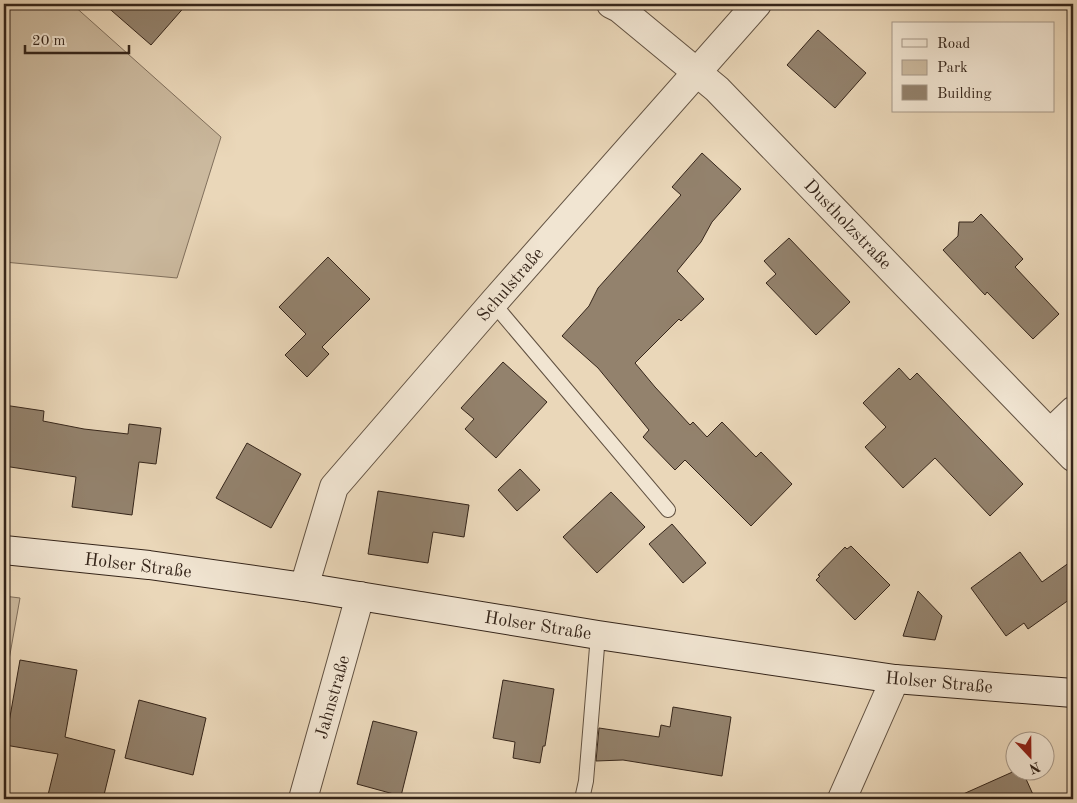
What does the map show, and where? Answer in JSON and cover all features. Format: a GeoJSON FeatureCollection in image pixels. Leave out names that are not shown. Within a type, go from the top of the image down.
{"type":"FeatureCollection","features":[{"type":"Feature","properties":{"kind":"street","name":"Dustholzstraße"},"geometry":{"type":"LineString","coordinates":[[611,4],[619,8],[717,89],[1073,457]]}},
{"type":"Feature","properties":{"kind":"street","name":"Schulstraße"},"geometry":{"type":"LineString","coordinates":[[304,587],[334,487],[493,303],[757,4]]}},
{"type":"Feature","properties":{"kind":"street"},"geometry":{"type":"LineString","coordinates":[[1050,433],[1073,411]]}},
{"type":"Feature","properties":{"kind":"street","name":"Holser Straße"},"geometry":{"type":"LineString","coordinates":[[4,550],[149,565],[304,587],[598,635],[895,679],[1073,693]]}},
{"type":"Feature","properties":{"kind":"street","name":"Jahnstraße"},"geometry":{"type":"LineString","coordinates":[[303,799],[360,596]]}},
{"type":"Feature","properties":{"kind":"street"},"geometry":{"type":"LineString","coordinates":[[842,799],[895,679]]}},
{"type":"Feature","properties":{"kind":"lane"},"geometry":{"type":"LineString","coordinates":[[493,303],[668,510]]}},
{"type":"Feature","properties":{"kind":"lane"},"geometry":{"type":"LineString","coordinates":[[582,799],[586,780],[598,635]]}},
{"type":"Feature","properties":{"kind":"green space"},"geometry":{"type":"Polygon","coordinates":[[[4,4],[72,4],[221,137],[177,278],[4,262],[4,4]]]}},
{"type":"Feature","properties":{"kind":"green space"},"geometry":{"type":"Polygon","coordinates":[[[4,596],[20,598],[4,688],[4,596]]]}},
{"type":"Feature","properties":{"kind":"building"},"geometry":{"type":"Polygon","coordinates":[[[104,4],[187,4],[151,45],[104,4]]]}},
{"type":"Feature","properties":{"kind":"building"},"geometry":{"type":"Polygon","coordinates":[[[818,30],[866,73],[835,108],[787,65],[818,30]]]}},
{"type":"Feature","properties":{"kind":"building"},"geometry":{"type":"Polygon","coordinates":[[[702,153],[741,189],[712,222],[701,242],[677,271],[704,299],[681,321],[679,319],[635,363],[690,425],[693,422],[707,437],[722,422],[756,457],[761,452],[792,484],[751,526],[685,460],[675,470],[643,437],[649,430],[598,368],[562,336],[589,306],[598,288],[681,195],[672,187],[702,153]]]}},
{"type":"Feature","properties":{"kind":"building"},"geometry":{"type":"Polygon","coordinates":[[[981,214],[1023,259],[1015,267],[1059,314],[1033,339],[987,292],[985,295],[943,250],[958,236],[959,222],[973,222],[981,214]]]}},
{"type":"Feature","properties":{"kind":"building"},"geometry":{"type":"Polygon","coordinates":[[[789,238],[850,302],[816,335],[766,283],[776,274],[764,261],[789,238]]]}},
{"type":"Feature","properties":{"kind":"building"},"geometry":{"type":"Polygon","coordinates":[[[328,257],[370,299],[322,347],[329,354],[307,377],[285,355],[306,334],[279,307],[328,257]]]}},
{"type":"Feature","properties":{"kind":"building"},"geometry":{"type":"Polygon","coordinates":[[[503,362],[547,402],[496,458],[465,429],[474,419],[461,408],[503,362]]]}},
{"type":"Feature","properties":{"kind":"building"},"geometry":{"type":"Polygon","coordinates":[[[899,368],[910,380],[917,373],[1023,484],[990,516],[935,458],[903,488],[865,447],[886,427],[863,403],[899,368]]]}},
{"type":"Feature","properties":{"kind":"building"},"geometry":{"type":"Polygon","coordinates":[[[4,405],[44,411],[43,421],[84,429],[128,434],[129,424],[161,428],[156,464],[139,462],[132,515],[72,507],[76,477],[4,466],[4,405]]]}},
{"type":"Feature","properties":{"kind":"building"},"geometry":{"type":"Polygon","coordinates":[[[247,443],[301,474],[271,528],[216,498],[247,443]]]}},
{"type":"Feature","properties":{"kind":"building"},"geometry":{"type":"Polygon","coordinates":[[[520,469],[540,490],[517,511],[498,490],[520,469]]]}},
{"type":"Feature","properties":{"kind":"building"},"geometry":{"type":"Polygon","coordinates":[[[378,491],[469,505],[464,537],[433,532],[428,563],[368,554],[378,491]]]}},
{"type":"Feature","properties":{"kind":"building"},"geometry":{"type":"Polygon","coordinates":[[[611,492],[645,527],[597,573],[563,537],[611,492]]]}},
{"type":"Feature","properties":{"kind":"building"},"geometry":{"type":"Polygon","coordinates":[[[672,524],[706,563],[683,583],[649,544],[672,524]]]}},
{"type":"Feature","properties":{"kind":"building"},"geometry":{"type":"Polygon","coordinates":[[[851,546],[890,585],[855,620],[816,580],[820,576],[818,575],[845,547],[847,549],[851,546]]]}},
{"type":"Feature","properties":{"kind":"building"},"geometry":{"type":"Polygon","coordinates":[[[1020,552],[1042,582],[1073,560],[1073,597],[1028,629],[1024,623],[1006,636],[971,588],[1020,552]]]}},
{"type":"Feature","properties":{"kind":"building"},"geometry":{"type":"Polygon","coordinates":[[[918,591],[942,616],[935,640],[903,636],[918,591]]]}},
{"type":"Feature","properties":{"kind":"building"},"geometry":{"type":"Polygon","coordinates":[[[20,660],[77,670],[65,737],[115,750],[103,799],[47,799],[58,754],[5,745],[20,660]]]}},
{"type":"Feature","properties":{"kind":"building"},"geometry":{"type":"Polygon","coordinates":[[[503,680],[554,689],[545,746],[543,746],[540,763],[513,758],[515,742],[493,738],[503,680]]]}},
{"type":"Feature","properties":{"kind":"building"},"geometry":{"type":"Polygon","coordinates":[[[139,700],[206,718],[193,775],[125,758],[139,700]]]}},
{"type":"Feature","properties":{"kind":"building"},"geometry":{"type":"Polygon","coordinates":[[[673,707],[731,717],[722,776],[623,760],[596,761],[599,728],[659,737],[661,725],[670,727],[673,707]]]}},
{"type":"Feature","properties":{"kind":"building"},"geometry":{"type":"Polygon","coordinates":[[[373,721],[417,732],[401,796],[357,784],[373,721]]]}},
{"type":"Feature","properties":{"kind":"building"},"geometry":{"type":"Polygon","coordinates":[[[1004,776],[1004,780],[1026,780],[1035,799],[952,799],[1004,776]]]}}]}
